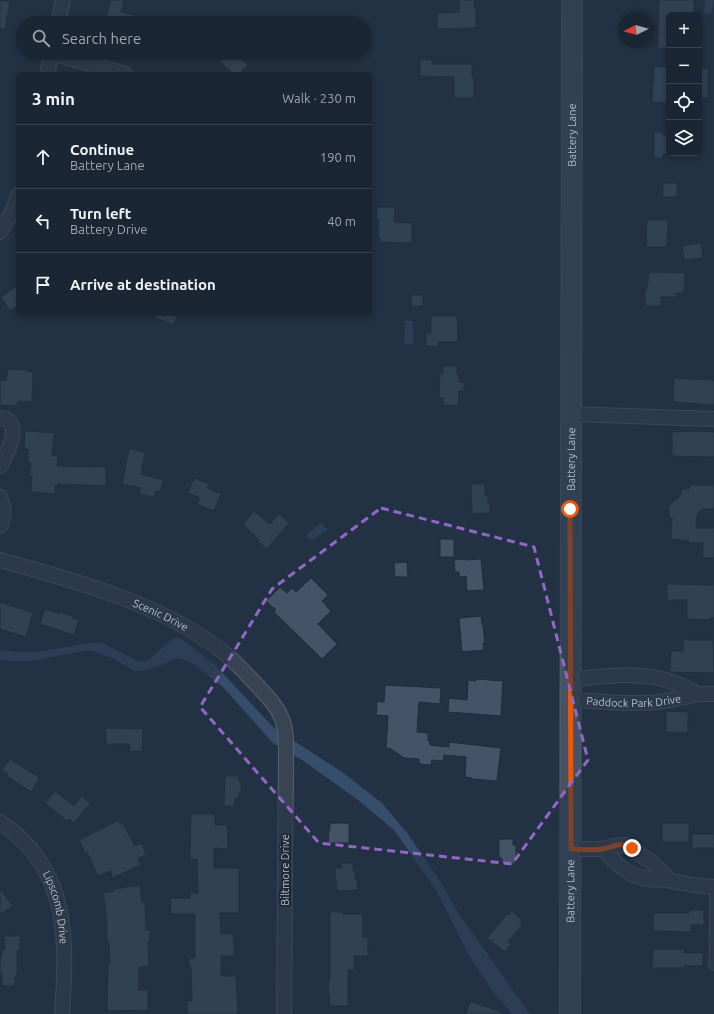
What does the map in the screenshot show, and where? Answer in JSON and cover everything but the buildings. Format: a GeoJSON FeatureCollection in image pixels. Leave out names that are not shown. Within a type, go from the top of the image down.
{"type":"FeatureCollection","features":[{"type":"Feature","properties":{"kind":"main road","name":"Battery Lane"},"geometry":{"type":"LineString","coordinates":[[570,1014],[572,0]]}},
{"type":"Feature","properties":{"kind":"street"},"geometry":{"type":"LineString","coordinates":[[60,16],[63,0]]}},
{"type":"Feature","properties":{"kind":"street"},"geometry":{"type":"LineString","coordinates":[[47,72],[50,60]]}},
{"type":"Feature","properties":{"kind":"street"},"geometry":{"type":"LineString","coordinates":[[76,60],[118,72]]}},
{"type":"Feature","properties":{"kind":"street"},"geometry":{"type":"LineString","coordinates":[[0,232],[13,210],[16,201]]}},
{"type":"Feature","properties":{"kind":"street"},"geometry":{"type":"LineString","coordinates":[[571,414],[714,419]]}},
{"type":"Feature","properties":{"kind":"street"},"geometry":{"type":"LineString","coordinates":[[0,418],[10,421],[13,428],[11,442],[0,466]]}},
{"type":"Feature","properties":{"kind":"street"},"geometry":{"type":"LineString","coordinates":[[0,497],[4,518],[0,526]]}},
{"type":"Feature","properties":{"kind":"street","name":"Scenic Drive"},"geometry":{"type":"LineString","coordinates":[[0,560],[71,580],[122,599],[160,614],[197,634],[223,652],[244,671],[269,698],[282,717],[285,729]]}},
{"type":"Feature","properties":{"kind":"street","name":"Paddock Park Drive"},"geometry":{"type":"LineString","coordinates":[[570,690],[610,676],[651,677],[672,682],[698,694]]}},
{"type":"Feature","properties":{"kind":"street","name":"Paddock Park Drive"},"geometry":{"type":"LineString","coordinates":[[570,690],[637,702],[669,701],[698,694],[714,694]]}},
{"type":"Feature","properties":{"kind":"street","name":"Biltmore Drive"},"geometry":{"type":"LineString","coordinates":[[284,1014],[285,729]]}},
{"type":"Feature","properties":{"kind":"street","name":"Lipscomb Drive"},"geometry":{"type":"LineString","coordinates":[[0,822],[23,840],[34,852],[48,875],[58,899],[64,939],[62,1014]]}},
{"type":"Feature","properties":{"kind":"street"},"geometry":{"type":"LineString","coordinates":[[571,849],[602,849],[622,844],[628,846],[650,861],[670,880]]}},
{"type":"Feature","properties":{"kind":"street"},"geometry":{"type":"LineString","coordinates":[[602,849],[614,863],[635,876],[646,879],[670,880],[687,885],[714,887]]}},
{"type":"Feature","properties":{"kind":"lane"},"geometry":{"type":"LineString","coordinates":[[713,966],[714,887]]}},
{"type":"Feature","properties":{"kind":"highlighted area"},"geometry":{"type":"Polygon","coordinates":[[[381,508],[534,547],[588,760],[512,864],[319,843],[200,707],[272,589],[381,508]]]}},
{"type":"Feature","properties":{"kind":"water"},"geometry":{"type":"Polygon","coordinates":[[[705,0],[714,0],[712,12],[709,14],[705,14],[703,12],[705,0]]]}},
{"type":"Feature","properties":{"kind":"water"},"geometry":{"type":"Polygon","coordinates":[[[405,321],[413,321],[413,344],[404,344],[405,321]]]}},
{"type":"Feature","properties":{"kind":"water"},"geometry":{"type":"Polygon","coordinates":[[[323,522],[324,527],[328,530],[313,539],[308,538],[308,532],[312,531],[323,522]]]}},
{"type":"Feature","properties":{"kind":"water"},"geometry":{"type":"Polygon","coordinates":[[[174,638],[179,638],[186,642],[216,666],[274,728],[342,772],[382,803],[407,833],[442,884],[459,914],[530,1014],[512,1014],[494,993],[468,954],[436,890],[394,830],[358,800],[305,762],[273,743],[223,687],[192,663],[179,658],[147,670],[134,671],[115,659],[89,650],[32,661],[10,661],[0,659],[0,650],[38,652],[90,643],[102,643],[138,661],[148,660],[174,638]]]}},
{"type":"Feature","properties":{"kind":"route"},"geometry":{"type":"LineString","coordinates":[[570,509],[571,849],[602,849],[622,844],[632,848]]}}]}
